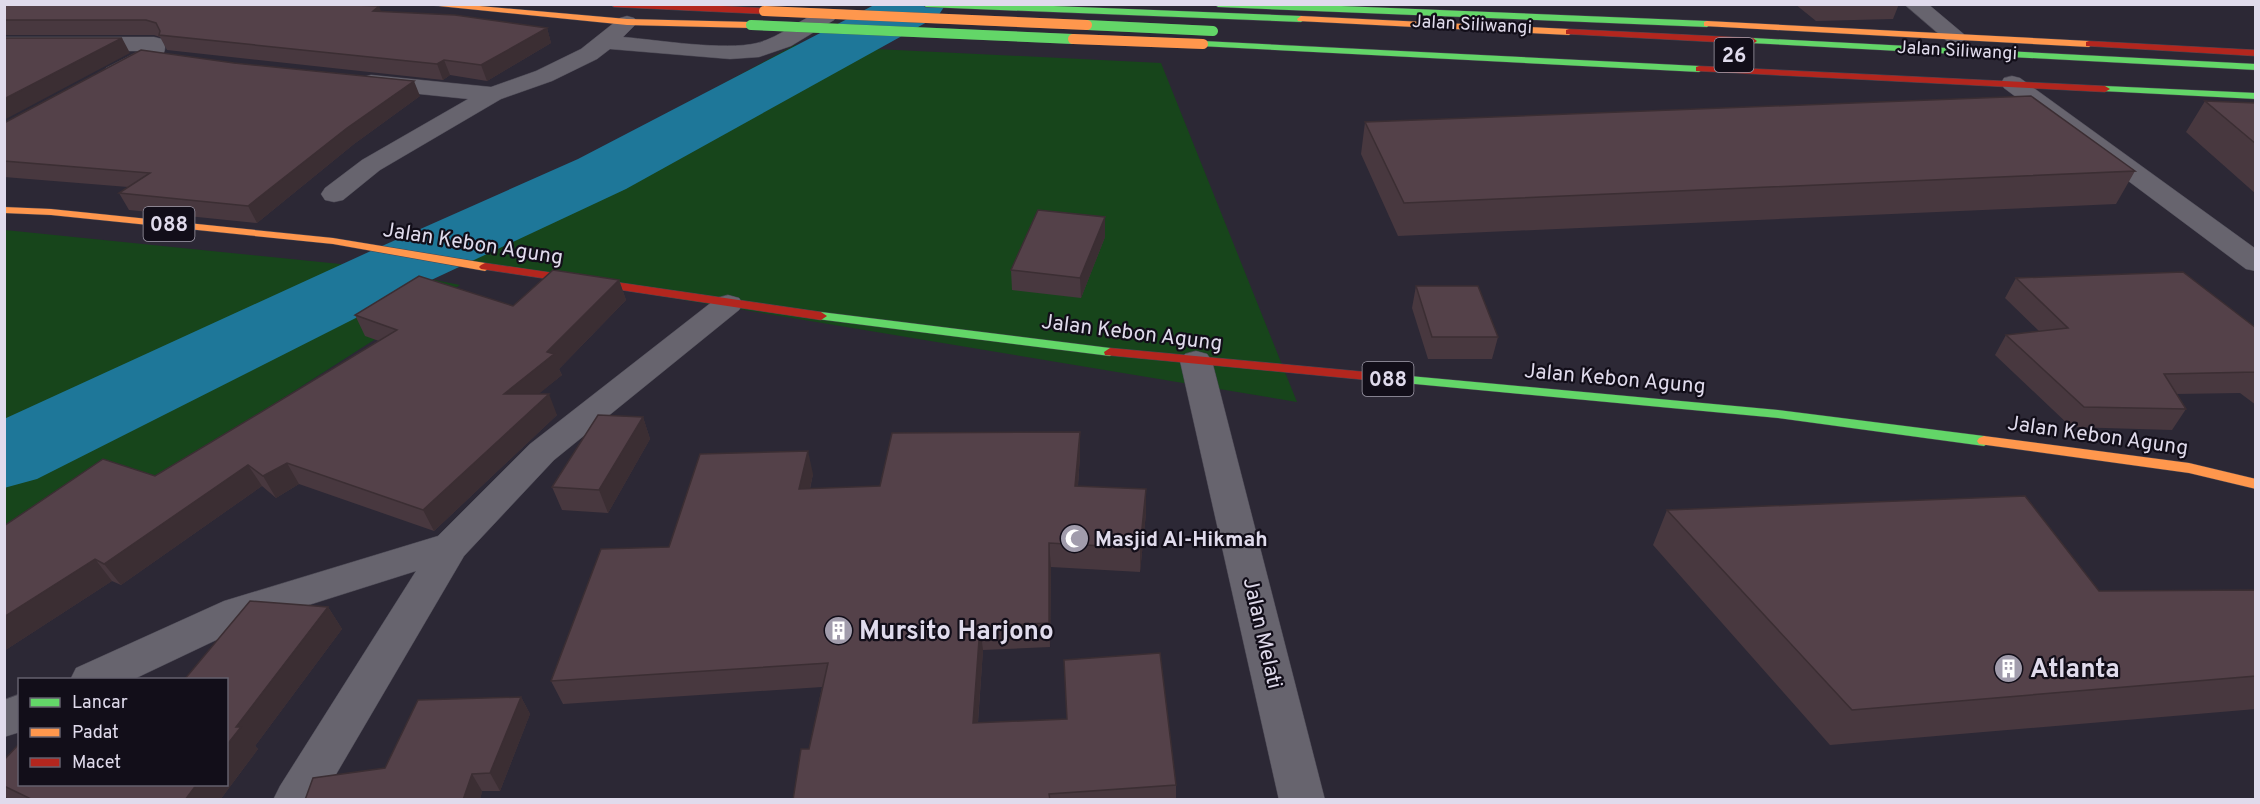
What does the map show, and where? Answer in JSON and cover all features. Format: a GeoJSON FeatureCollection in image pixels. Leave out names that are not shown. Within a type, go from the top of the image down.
{"type":"FeatureCollection","features":[{"type":"Feature","properties":{"kind":"main road"},"geometry":{"type":"LineString","coordinates":[[423,4],[620,13],[752,25],[1203,44],[1366,44],[2256,96]]}},
{"type":"Feature","properties":{"kind":"main road","name":"Jalan Siliwangi"},"geometry":{"type":"LineString","coordinates":[[926,4],[1217,10],[1303,19],[2256,67]]}},
{"type":"Feature","properties":{"kind":"main road","name":"26"},"geometry":{"type":"LineString","coordinates":[[1217,10],[1394,11],[1421,20],[1451,26]]}},
{"type":"Feature","properties":{"kind":"main road","name":"26"},"geometry":{"type":"LineString","coordinates":[[1303,19],[1342,16],[1371,10]]}},
{"type":"Feature","properties":{"kind":"main road"},"geometry":{"type":"LineString","coordinates":[[620,13],[764,11],[1260,33]]}},
{"type":"Feature","properties":{"kind":"main road"},"geometry":{"type":"LineString","coordinates":[[1394,11],[1955,36],[2256,53]]}},
{"type":"Feature","properties":{"kind":"main road","name":"Jalan Siliwangi"},"geometry":{"type":"LineString","coordinates":[[1959,68],[2256,84]]}},
{"type":"Feature","properties":{"kind":"main road","name":"Jalan Kebon Agung"},"geometry":{"type":"LineString","coordinates":[[4,210],[51,212],[333,241],[521,273],[728,304],[1196,362],[1778,414],[2189,468],[2256,483]]}},
{"type":"Feature","properties":{"kind":"street"},"geometry":{"type":"LineString","coordinates":[[605,42],[730,52],[759,50],[783,41],[847,4]]}},
{"type":"Feature","properties":{"kind":"street"},"geometry":{"type":"LineString","coordinates":[[1914,4],[1955,36]]}},
{"type":"Feature","properties":{"kind":"street"},"geometry":{"type":"LineString","coordinates":[[334,194],[371,165],[493,94],[544,76],[589,54],[605,42],[620,13]]}},
{"type":"Feature","properties":{"kind":"street"},"geometry":{"type":"LineString","coordinates":[[4,44],[154,44],[154,51],[96,84]]}},
{"type":"Feature","properties":{"kind":"street"},"geometry":{"type":"LineString","coordinates":[[146,56],[178,60]]}},
{"type":"Feature","properties":{"kind":"street"},"geometry":{"type":"LineString","coordinates":[[355,80],[493,94]]}},
{"type":"Feature","properties":{"kind":"street"},"geometry":{"type":"LineString","coordinates":[[2012,83],[2256,264]]}},
{"type":"Feature","properties":{"kind":"street"},"geometry":{"type":"LineString","coordinates":[[296,800],[451,546],[542,452],[728,304]]}},
{"type":"Feature","properties":{"kind":"street","name":"Jalan Melati"},"geometry":{"type":"LineString","coordinates":[[1196,362],[1302,800]]}},
{"type":"Feature","properties":{"kind":"street"},"geometry":{"type":"LineString","coordinates":[[95,678],[238,612],[451,546]]}},
{"type":"Feature","properties":{"kind":"street"},"geometry":{"type":"LineString","coordinates":[[4,719],[18,713]]}},
{"type":"Feature","properties":{"kind":"green space"},"geometry":{"type":"Polygon","coordinates":[[[795,45],[1161,63],[1297,402],[408,254],[795,45]]]}},
{"type":"Feature","properties":{"kind":"green space"},"geometry":{"type":"Polygon","coordinates":[[[5,230],[370,267],[460,285],[174,468],[5,536],[5,230]]]}},
{"type":"Feature","properties":{"kind":"building"},"geometry":{"type":"Polygon","coordinates":[[[4,4],[379,6],[373,11],[455,15],[547,28],[481,65],[444,60],[437,64],[159,35],[160,31],[156,23],[146,20],[4,20],[4,4]]]}},
{"type":"Feature","properties":{"kind":"building"},"geometry":{"type":"Polygon","coordinates":[[[4,38],[122,38],[4,99],[4,38]]]}},
{"type":"Feature","properties":{"kind":"building"},"geometry":{"type":"Polygon","coordinates":[[[141,50],[234,63],[414,81],[347,128],[248,206],[119,193],[150,173],[4,161],[4,123],[141,50]]]}},
{"type":"Feature","properties":{"kind":"building"},"geometry":{"type":"Polygon","coordinates":[[[2031,96],[2135,171],[1404,203],[1365,122],[2031,96]]]}},
{"type":"Feature","properties":{"kind":"building"},"geometry":{"type":"Polygon","coordinates":[[[2205,101],[2256,103],[2256,144],[2205,101]]]}},
{"type":"Feature","properties":{"kind":"building"},"geometry":{"type":"Polygon","coordinates":[[[1038,210],[1105,217],[1080,278],[1011,270],[1038,210]]]}},
{"type":"Feature","properties":{"kind":"building"},"geometry":{"type":"Polygon","coordinates":[[[553,270],[619,280],[547,352],[554,354],[504,394],[549,394],[423,510],[287,463],[263,476],[248,465],[104,564],[95,559],[4,617],[4,526],[103,459],[155,476],[397,330],[355,315],[419,276],[513,306],[553,270]]]}},
{"type":"Feature","properties":{"kind":"building"},"geometry":{"type":"Polygon","coordinates":[[[2183,272],[2256,328],[2256,372],[2164,374],[2186,409],[2084,407],[2006,335],[2068,328],[2016,278],[2183,272]]]}},
{"type":"Feature","properties":{"kind":"building"},"geometry":{"type":"Polygon","coordinates":[[[1416,286],[1478,286],[1498,337],[1432,337],[1416,286]]]}},
{"type":"Feature","properties":{"kind":"building"},"geometry":{"type":"Polygon","coordinates":[[[598,415],[643,417],[599,490],[552,487],[598,415]]]}},
{"type":"Feature","properties":{"kind":"building"},"geometry":{"type":"Polygon","coordinates":[[[1080,432],[1075,486],[1146,489],[1140,548],[1049,543],[1049,623],[980,626],[973,723],[1067,719],[1064,660],[1160,653],[1176,785],[1049,794],[1050,800],[793,800],[801,749],[809,749],[828,663],[551,681],[601,549],[669,547],[700,454],[808,451],[799,489],[880,486],[892,433],[1080,432]]]}},
{"type":"Feature","properties":{"kind":"building","name":"Atlanta"},"geometry":{"type":"Polygon","coordinates":[[[2025,496],[2099,591],[2256,590],[2256,676],[1852,710],[1667,510],[2025,496]]]}},
{"type":"Feature","properties":{"kind":"building"},"geometry":{"type":"Polygon","coordinates":[[[250,601],[328,607],[236,727],[241,727],[228,743],[228,678],[186,678],[250,601]]]}},
{"type":"Feature","properties":{"kind":"building"},"geometry":{"type":"Polygon","coordinates":[[[521,697],[490,773],[472,774],[463,800],[305,800],[313,778],[385,768],[418,700],[521,697]]]}},
{"type":"Feature","properties":{"kind":"building"},"geometry":{"type":"Polygon","coordinates":[[[18,745],[18,786],[196,786],[185,800],[33,800],[4,786],[4,760],[18,745]]]}},
{"type":"Feature","properties":{"kind":"waterway"},"geometry":{"type":"LineString","coordinates":[[4,457],[400,266],[602,174],[919,4]]}},
{"type":"Feature","properties":{"kind":"traffic: fast"},"geometry":{"type":"LineString","coordinates":[[926,4],[1301,19]]}},
{"type":"Feature","properties":{"kind":"traffic: fast"},"geometry":{"type":"LineString","coordinates":[[1218,4],[1707,24]]}},
{"type":"Feature","properties":{"kind":"traffic: fast"},"geometry":{"type":"LineString","coordinates":[[751,25],[1073,39]]}},
{"type":"Feature","properties":{"kind":"traffic: fast"},"geometry":{"type":"LineString","coordinates":[[1087,25],[1213,31]]}},
{"type":"Feature","properties":{"kind":"traffic: fast"},"geometry":{"type":"LineString","coordinates":[[1753,41],[2256,67]]}},
{"type":"Feature","properties":{"kind":"traffic: fast"},"geometry":{"type":"LineString","coordinates":[[1203,44],[1699,69]]}},
{"type":"Feature","properties":{"kind":"traffic: fast"},"geometry":{"type":"LineString","coordinates":[[2105,89],[2256,96]]}},
{"type":"Feature","properties":{"kind":"traffic: fast"},"geometry":{"type":"LineString","coordinates":[[821,316],[1110,352]]}},
{"type":"Feature","properties":{"kind":"traffic: fast"},"geometry":{"type":"LineString","coordinates":[[1388,378],[1778,414],[1984,441]]}},
{"type":"Feature","properties":{"kind":"traffic: slow"},"geometry":{"type":"LineString","coordinates":[[423,4],[627,22],[751,25]]}},
{"type":"Feature","properties":{"kind":"traffic: slow"},"geometry":{"type":"LineString","coordinates":[[764,11],[1087,25]]}},
{"type":"Feature","properties":{"kind":"traffic: slow"},"geometry":{"type":"LineString","coordinates":[[1301,19],[1569,32]]}},
{"type":"Feature","properties":{"kind":"traffic: slow"},"geometry":{"type":"LineString","coordinates":[[1707,24],[2089,44]]}},
{"type":"Feature","properties":{"kind":"traffic: slow"},"geometry":{"type":"LineString","coordinates":[[1073,39],[1203,44]]}},
{"type":"Feature","properties":{"kind":"traffic: slow"},"geometry":{"type":"LineString","coordinates":[[4,210],[51,212],[333,241],[485,267]]}},
{"type":"Feature","properties":{"kind":"traffic: slow"},"geometry":{"type":"LineString","coordinates":[[1984,441],[2189,468],[2256,484]]}},
{"type":"Feature","properties":{"kind":"traffic: jam"},"geometry":{"type":"LineString","coordinates":[[614,4],[764,11]]}},
{"type":"Feature","properties":{"kind":"traffic: jam"},"geometry":{"type":"LineString","coordinates":[[1569,32],[1753,41]]}},
{"type":"Feature","properties":{"kind":"traffic: jam"},"geometry":{"type":"LineString","coordinates":[[2089,44],[2256,53]]}},
{"type":"Feature","properties":{"kind":"traffic: jam"},"geometry":{"type":"LineString","coordinates":[[1699,69],[2105,89]]}},
{"type":"Feature","properties":{"kind":"traffic: jam"},"geometry":{"type":"LineString","coordinates":[[485,267],[821,316]]}},
{"type":"Feature","properties":{"kind":"traffic: jam"},"geometry":{"type":"LineString","coordinates":[[1110,352],[1388,378]]}},
{"type":"Feature","properties":{"kind":"place","name":"Masjid Al-Hikmah"},"geometry":{"type":"Point","coordinates":[1074,539]}},
{"type":"Feature","properties":{"kind":"place","name":"Mursito Harjono"},"geometry":{"type":"Point","coordinates":[838,630]}},
{"type":"Feature","properties":{"kind":"place","name":"Atlanta"},"geometry":{"type":"Point","coordinates":[2009,668]}}]}
